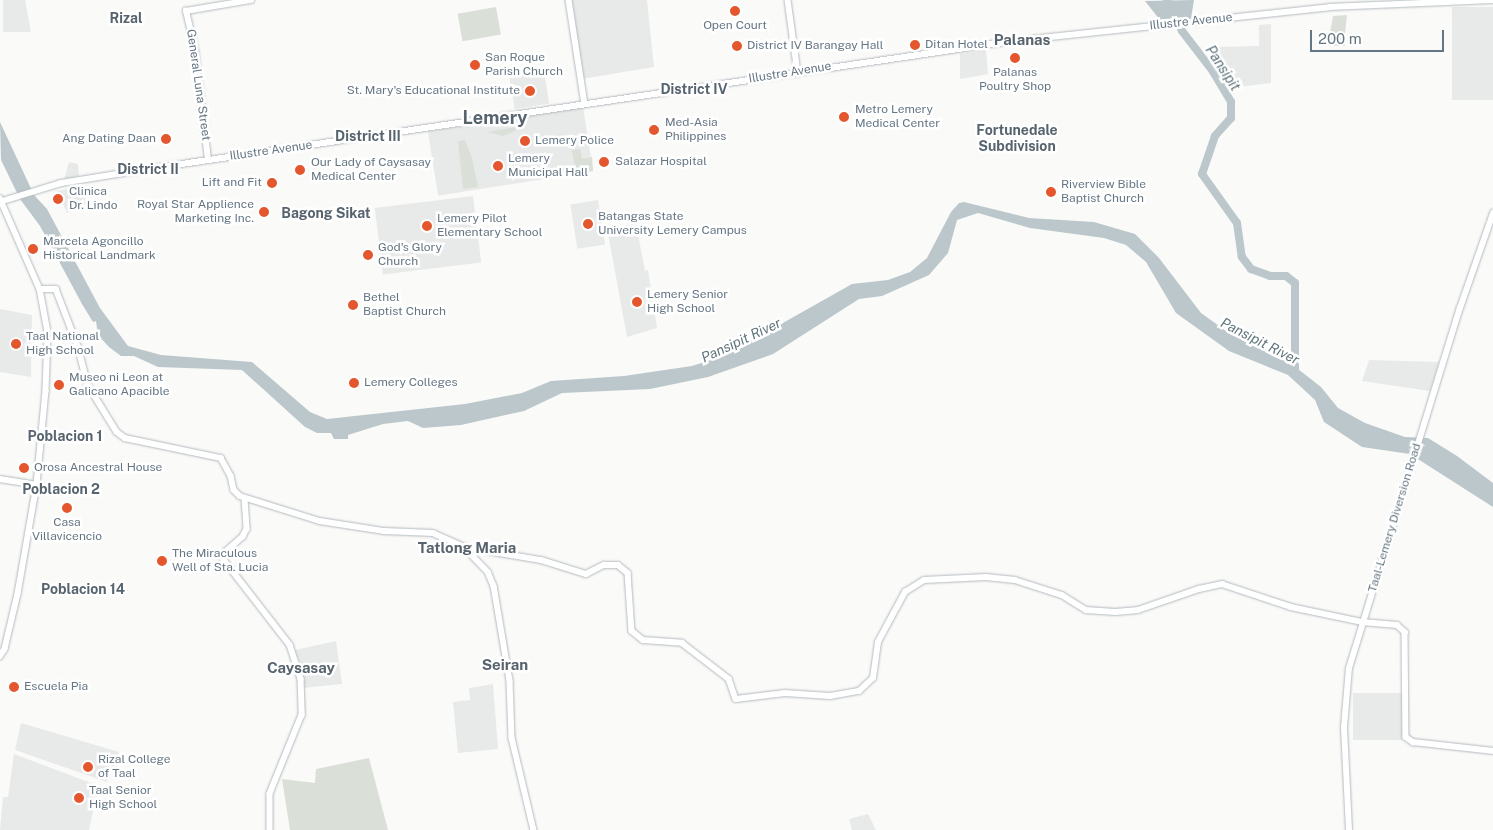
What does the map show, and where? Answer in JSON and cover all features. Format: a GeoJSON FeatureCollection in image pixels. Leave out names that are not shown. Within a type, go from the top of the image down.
{"type":"FeatureCollection","features":[{"type":"Feature","properties":{"kind":"main road","name":"General Luna Street"},"geometry":{"type":"LineString","coordinates":[[208,160],[195,50],[186,11],[251,0]]}},
{"type":"Feature","properties":{"kind":"main road"},"geometry":{"type":"LineString","coordinates":[[569,0],[586,104]]}},
{"type":"Feature","properties":{"kind":"main road"},"geometry":{"type":"LineString","coordinates":[[788,0],[798,73]]}},
{"type":"Feature","properties":{"kind":"main road","name":"Illustre Avenue"},"geometry":{"type":"LineString","coordinates":[[2,199],[12,198],[61,183],[208,160],[1013,41],[1171,26],[1329,7],[1493,0]]}},
{"type":"Feature","properties":{"kind":"main road"},"geometry":{"type":"LineString","coordinates":[[0,657],[5,648],[18,594],[37,485],[47,362],[47,320],[40,290],[2,199]]}},
{"type":"Feature","properties":{"kind":"main road","name":"Taal-Lemery Diversion Road"},"geometry":{"type":"LineString","coordinates":[[1348,830],[1344,704],[1349,668],[1421,433],[1493,213]]}},
{"type":"Feature","properties":{"kind":"main road"},"geometry":{"type":"LineString","coordinates":[[40,290],[56,289],[78,346],[88,385],[118,434],[142,444],[221,458],[231,476],[234,490],[245,498],[320,521],[384,531],[433,533],[447,537],[464,547],[488,572],[494,586],[510,681],[512,738],[534,830]]}},
{"type":"Feature","properties":{"kind":"main road"},"geometry":{"type":"LineString","coordinates":[[0,479],[37,485]]}},
{"type":"Feature","properties":{"kind":"main road"},"geometry":{"type":"LineString","coordinates":[[245,498],[247,529],[238,544],[221,556],[290,645],[301,678],[302,715],[270,794],[270,830]]}},
{"type":"Feature","properties":{"kind":"main road"},"geometry":{"type":"LineString","coordinates":[[464,547],[541,560],[586,574],[604,565],[624,569],[628,573],[632,632],[643,640],[682,643],[729,679],[736,699],[802,693],[830,696],[859,691],[873,678],[878,642],[905,592],[924,580],[986,577],[1014,580],[1062,595],[1086,610],[1115,612],[1138,610],[1199,588],[1222,584],[1291,607],[1362,622],[1397,625],[1405,632],[1404,731],[1409,740],[1493,751]]}},
{"type":"Feature","properties":{"kind":"shaded area"},"geometry":{"type":"Polygon","coordinates":[[[3,0],[25,0],[31,32],[3,32],[3,0]]]}},
{"type":"Feature","properties":{"kind":"shaded area"},"geometry":{"type":"Polygon","coordinates":[[[570,0],[647,0],[654,67],[581,79],[570,0]]]}},
{"type":"Feature","properties":{"kind":"shaded area"},"geometry":{"type":"Polygon","coordinates":[[[1194,0],[1191,18],[1160,20],[1145,1],[1194,0]]]}},
{"type":"Feature","properties":{"kind":"shaded area"},"geometry":{"type":"Polygon","coordinates":[[[496,7],[501,35],[462,41],[458,14],[496,7]]]}},
{"type":"Feature","properties":{"kind":"shaded area"},"geometry":{"type":"Polygon","coordinates":[[[1452,7],[1493,7],[1493,100],[1452,100],[1452,7]]]}},
{"type":"Feature","properties":{"kind":"shaded area"},"geometry":{"type":"Polygon","coordinates":[[[1347,15],[1345,34],[1330,33],[1333,16],[1347,15]]]}},
{"type":"Feature","properties":{"kind":"shaded area"},"geometry":{"type":"Polygon","coordinates":[[[1271,24],[1271,83],[1231,88],[1218,62],[1217,47],[1259,46],[1259,25],[1271,24]]]}},
{"type":"Feature","properties":{"kind":"shaded area"},"geometry":{"type":"Polygon","coordinates":[[[1326,36],[1345,37],[1345,46],[1326,45],[1326,36]]]}},
{"type":"Feature","properties":{"kind":"shaded area"},"geometry":{"type":"Polygon","coordinates":[[[986,50],[988,74],[960,79],[960,54],[986,50]]]}},
{"type":"Feature","properties":{"kind":"shaded area","name":"St. Mary's Educational Institute"},"geometry":{"type":"Polygon","coordinates":[[[544,71],[549,104],[515,109],[509,76],[544,71]]]}},
{"type":"Feature","properties":{"kind":"shaded area"},"geometry":{"type":"Polygon","coordinates":[[[583,107],[593,171],[438,196],[428,132],[583,107]]]}},
{"type":"Feature","properties":{"kind":"shaded area"},"geometry":{"type":"Polygon","coordinates":[[[0,122],[34,195],[47,209],[100,308],[128,346],[161,355],[252,362],[310,412],[327,419],[465,404],[522,393],[551,381],[624,376],[692,366],[724,356],[852,284],[888,280],[910,272],[927,258],[951,212],[959,203],[964,202],[1029,218],[1094,222],[1135,234],[1159,258],[1201,313],[1226,331],[1279,355],[1287,364],[1299,363],[1298,369],[1321,387],[1338,408],[1365,423],[1405,437],[1428,438],[1457,456],[1493,483],[1493,507],[1410,454],[1362,447],[1324,422],[1315,400],[1288,375],[1229,351],[1176,313],[1146,262],[1126,245],[1104,238],[1030,228],[978,213],[957,220],[948,253],[929,275],[882,296],[859,299],[773,354],[708,377],[650,389],[562,393],[524,411],[461,425],[423,428],[408,421],[383,424],[348,435],[348,439],[334,439],[331,433],[317,433],[305,427],[242,370],[158,367],[134,356],[121,356],[109,347],[98,335],[96,321],[93,322],[40,226],[20,199],[1,160],[0,122]]]}},
{"type":"Feature","properties":{"kind":"shaded area"},"geometry":{"type":"Polygon","coordinates":[[[516,127],[515,131],[503,136],[488,132],[516,127]]]}},
{"type":"Feature","properties":{"kind":"shaded area"},"geometry":{"type":"Polygon","coordinates":[[[465,140],[472,158],[478,187],[463,189],[458,141],[465,140]]]}},
{"type":"Feature","properties":{"kind":"shaded area"},"geometry":{"type":"Polygon","coordinates":[[[580,149],[582,159],[592,157],[593,171],[576,173],[572,150],[580,149]]]}},
{"type":"Feature","properties":{"kind":"shaded area"},"geometry":{"type":"Polygon","coordinates":[[[69,162],[78,164],[79,176],[64,180],[69,162]]]}},
{"type":"Feature","properties":{"kind":"shaded area"},"geometry":{"type":"Polygon","coordinates":[[[82,186],[87,206],[67,213],[57,191],[82,186]]]}},
{"type":"Feature","properties":{"kind":"shaded area","name":"Lemery Pilot Elementary School"},"geometry":{"type":"Polygon","coordinates":[[[473,196],[481,263],[383,275],[375,208],[473,196]]]}},
{"type":"Feature","properties":{"kind":"shaded area","name":"Batangas State University Lemery Campus"},"geometry":{"type":"Polygon","coordinates":[[[598,200],[605,244],[577,249],[570,204],[598,200]]]}},
{"type":"Feature","properties":{"kind":"shaded area"},"geometry":{"type":"Polygon","coordinates":[[[636,224],[645,271],[648,270],[657,328],[627,337],[607,228],[636,224]]]}},
{"type":"Feature","properties":{"kind":"shaded area","name":"Taal National High School"},"geometry":{"type":"Polygon","coordinates":[[[0,309],[32,315],[31,377],[0,372],[0,309]]]}},
{"type":"Feature","properties":{"kind":"shaded area"},"geometry":{"type":"Polygon","coordinates":[[[1369,360],[1439,362],[1430,391],[1362,381],[1369,360]]]}},
{"type":"Feature","properties":{"kind":"shaded area"},"geometry":{"type":"Polygon","coordinates":[[[336,641],[342,684],[303,688],[302,668],[295,650],[336,641]]]}},
{"type":"Feature","properties":{"kind":"shaded area"},"geometry":{"type":"Polygon","coordinates":[[[493,684],[498,749],[458,753],[453,702],[470,700],[469,688],[493,684]]]}},
{"type":"Feature","properties":{"kind":"shaded area"},"geometry":{"type":"Polygon","coordinates":[[[1353,693],[1404,693],[1404,740],[1353,740],[1353,693]]]}},
{"type":"Feature","properties":{"kind":"shaded area","name":"Rizal College of Taal"},"geometry":{"type":"Polygon","coordinates":[[[21,723],[119,752],[107,782],[15,750],[21,723]]]}},
{"type":"Feature","properties":{"kind":"shaded area"},"geometry":{"type":"Polygon","coordinates":[[[14,754],[99,786],[89,830],[0,830],[3,797],[8,797],[14,754]]]}},
{"type":"Feature","properties":{"kind":"shaded area"},"geometry":{"type":"Polygon","coordinates":[[[369,758],[388,830],[290,830],[282,779],[315,783],[316,769],[369,758]]]}},
{"type":"Feature","properties":{"kind":"shaded area"},"geometry":{"type":"Polygon","coordinates":[[[868,814],[876,830],[852,830],[849,819],[868,814]]]}},
{"type":"Feature","properties":{"kind":"waterway","name":"Pansipit"},"geometry":{"type":"LineString","coordinates":[[1167,0],[1182,31],[1212,70],[1231,102],[1231,118],[1215,136],[1202,174],[1237,223],[1242,257],[1251,269],[1270,276],[1286,276],[1295,283],[1295,370]]}},
{"type":"Feature","properties":{"kind":"place","name":"Open Court"},"geometry":{"type":"Point","coordinates":[735,11]}},
{"type":"Feature","properties":{"kind":"place","name":"Ditan Hotel"},"geometry":{"type":"Point","coordinates":[915,45]}},
{"type":"Feature","properties":{"kind":"place","name":"District IV Barangay Hall"},"geometry":{"type":"Point","coordinates":[737,46]}},
{"type":"Feature","properties":{"kind":"place","name":"Palanas Poultry Shop"},"geometry":{"type":"Point","coordinates":[1015,58]}},
{"type":"Feature","properties":{"kind":"place","name":"San Roque Parish Church"},"geometry":{"type":"Point","coordinates":[475,65]}},
{"type":"Feature","properties":{"kind":"place","name":"St. Mary's Educational Institute"},"geometry":{"type":"Point","coordinates":[530,91]}},
{"type":"Feature","properties":{"kind":"place","name":"Metro Lemery Medical Center"},"geometry":{"type":"Point","coordinates":[844,117]}},
{"type":"Feature","properties":{"kind":"place","name":"Med-Asia Philippines"},"geometry":{"type":"Point","coordinates":[654,130]}},
{"type":"Feature","properties":{"kind":"place","name":"Ang Dating Daan"},"geometry":{"type":"Point","coordinates":[166,139]}},
{"type":"Feature","properties":{"kind":"place","name":"Lemery Police"},"geometry":{"type":"Point","coordinates":[525,141]}},
{"type":"Feature","properties":{"kind":"place","name":"Salazar Hospital"},"geometry":{"type":"Point","coordinates":[604,162]}},
{"type":"Feature","properties":{"kind":"place","name":"Lemery Municipal Hall"},"geometry":{"type":"Point","coordinates":[498,166]}},
{"type":"Feature","properties":{"kind":"place","name":"Our Lady of Caysasay Medical Center"},"geometry":{"type":"Point","coordinates":[300,170]}},
{"type":"Feature","properties":{"kind":"place","name":"Lift and Fit"},"geometry":{"type":"Point","coordinates":[272,183]}},
{"type":"Feature","properties":{"kind":"place","name":"Riverview Bible Baptist Church"},"geometry":{"type":"Point","coordinates":[1051,192]}},
{"type":"Feature","properties":{"kind":"place","name":"Clinica Dr. Lindo"},"geometry":{"type":"Point","coordinates":[58,199]}},
{"type":"Feature","properties":{"kind":"place","name":"Royal Star Applience Marketing Inc."},"geometry":{"type":"Point","coordinates":[264,212]}},
{"type":"Feature","properties":{"kind":"place","name":"Batangas State University Lemery Campus"},"geometry":{"type":"Point","coordinates":[588,224]}},
{"type":"Feature","properties":{"kind":"place","name":"Lemery Pilot Elementary School"},"geometry":{"type":"Point","coordinates":[427,226]}},
{"type":"Feature","properties":{"kind":"place","name":"Marcela Agoncillo Historical Landmark"},"geometry":{"type":"Point","coordinates":[33,249]}},
{"type":"Feature","properties":{"kind":"place","name":"God's Glory Church"},"geometry":{"type":"Point","coordinates":[368,255]}},
{"type":"Feature","properties":{"kind":"place","name":"Lemery Senior High School"},"geometry":{"type":"Point","coordinates":[637,302]}},
{"type":"Feature","properties":{"kind":"place","name":"Bethel Baptist Church"},"geometry":{"type":"Point","coordinates":[353,305]}},
{"type":"Feature","properties":{"kind":"place","name":"Taal National High School"},"geometry":{"type":"Point","coordinates":[16,344]}},
{"type":"Feature","properties":{"kind":"place","name":"Lemery Colleges"},"geometry":{"type":"Point","coordinates":[354,383]}},
{"type":"Feature","properties":{"kind":"place","name":"Museo ni Leon at Galicano Apacible"},"geometry":{"type":"Point","coordinates":[59,385]}},
{"type":"Feature","properties":{"kind":"place","name":"Orosa Ancestral House"},"geometry":{"type":"Point","coordinates":[24,468]}},
{"type":"Feature","properties":{"kind":"place","name":"Casa Villavicencio"},"geometry":{"type":"Point","coordinates":[67,508]}},
{"type":"Feature","properties":{"kind":"place","name":"The Miraculous Well of Sta. Lucia"},"geometry":{"type":"Point","coordinates":[162,561]}},
{"type":"Feature","properties":{"kind":"place","name":"Escuela Pia"},"geometry":{"type":"Point","coordinates":[14,687]}},
{"type":"Feature","properties":{"kind":"place","name":"Rizal College of Taal"},"geometry":{"type":"Point","coordinates":[88,767]}},
{"type":"Feature","properties":{"kind":"place","name":"Taal Senior High School"},"geometry":{"type":"Point","coordinates":[79,798]}},
{"type":"Feature","properties":{"kind":"district","name":"Rizal"},"geometry":{"type":"Point","coordinates":[126,18]}},
{"type":"Feature","properties":{"kind":"district","name":"Palanas"},"geometry":{"type":"Point","coordinates":[1022,40]}},
{"type":"Feature","properties":{"kind":"district","name":"District IV"},"geometry":{"type":"Point","coordinates":[694,89]}},
{"type":"Feature","properties":{"kind":"district","name":"Lemery"},"geometry":{"type":"Point","coordinates":[495,118]}},
{"type":"Feature","properties":{"kind":"district","name":"District III"},"geometry":{"type":"Point","coordinates":[368,136]}},
{"type":"Feature","properties":{"kind":"district","name":"Fortunedale Subdivision"},"geometry":{"type":"Point","coordinates":[1017,138]}},
{"type":"Feature","properties":{"kind":"district","name":"District II"},"geometry":{"type":"Point","coordinates":[148,169]}},
{"type":"Feature","properties":{"kind":"district","name":"Bagong Sikat"},"geometry":{"type":"Point","coordinates":[326,213]}},
{"type":"Feature","properties":{"kind":"district","name":"Poblacion 1"},"geometry":{"type":"Point","coordinates":[65,436]}},
{"type":"Feature","properties":{"kind":"district","name":"Poblacion 2"},"geometry":{"type":"Point","coordinates":[61,489]}},
{"type":"Feature","properties":{"kind":"district","name":"Tatlong Maria"},"geometry":{"type":"Point","coordinates":[467,548]}},
{"type":"Feature","properties":{"kind":"district","name":"Poblacion 14"},"geometry":{"type":"Point","coordinates":[83,589]}},
{"type":"Feature","properties":{"kind":"district","name":"Seiran"},"geometry":{"type":"Point","coordinates":[505,665]}},
{"type":"Feature","properties":{"kind":"district","name":"Caysasay"},"geometry":{"type":"Point","coordinates":[301,668]}},
{"type":"Feature","properties":{"kind":"water label","name":"Pansipit River"},"geometry":{"type":"Point","coordinates":[741,340]}},
{"type":"Feature","properties":{"kind":"water label","name":"Pansipit River"},"geometry":{"type":"Point","coordinates":[1260,341]}}]}
